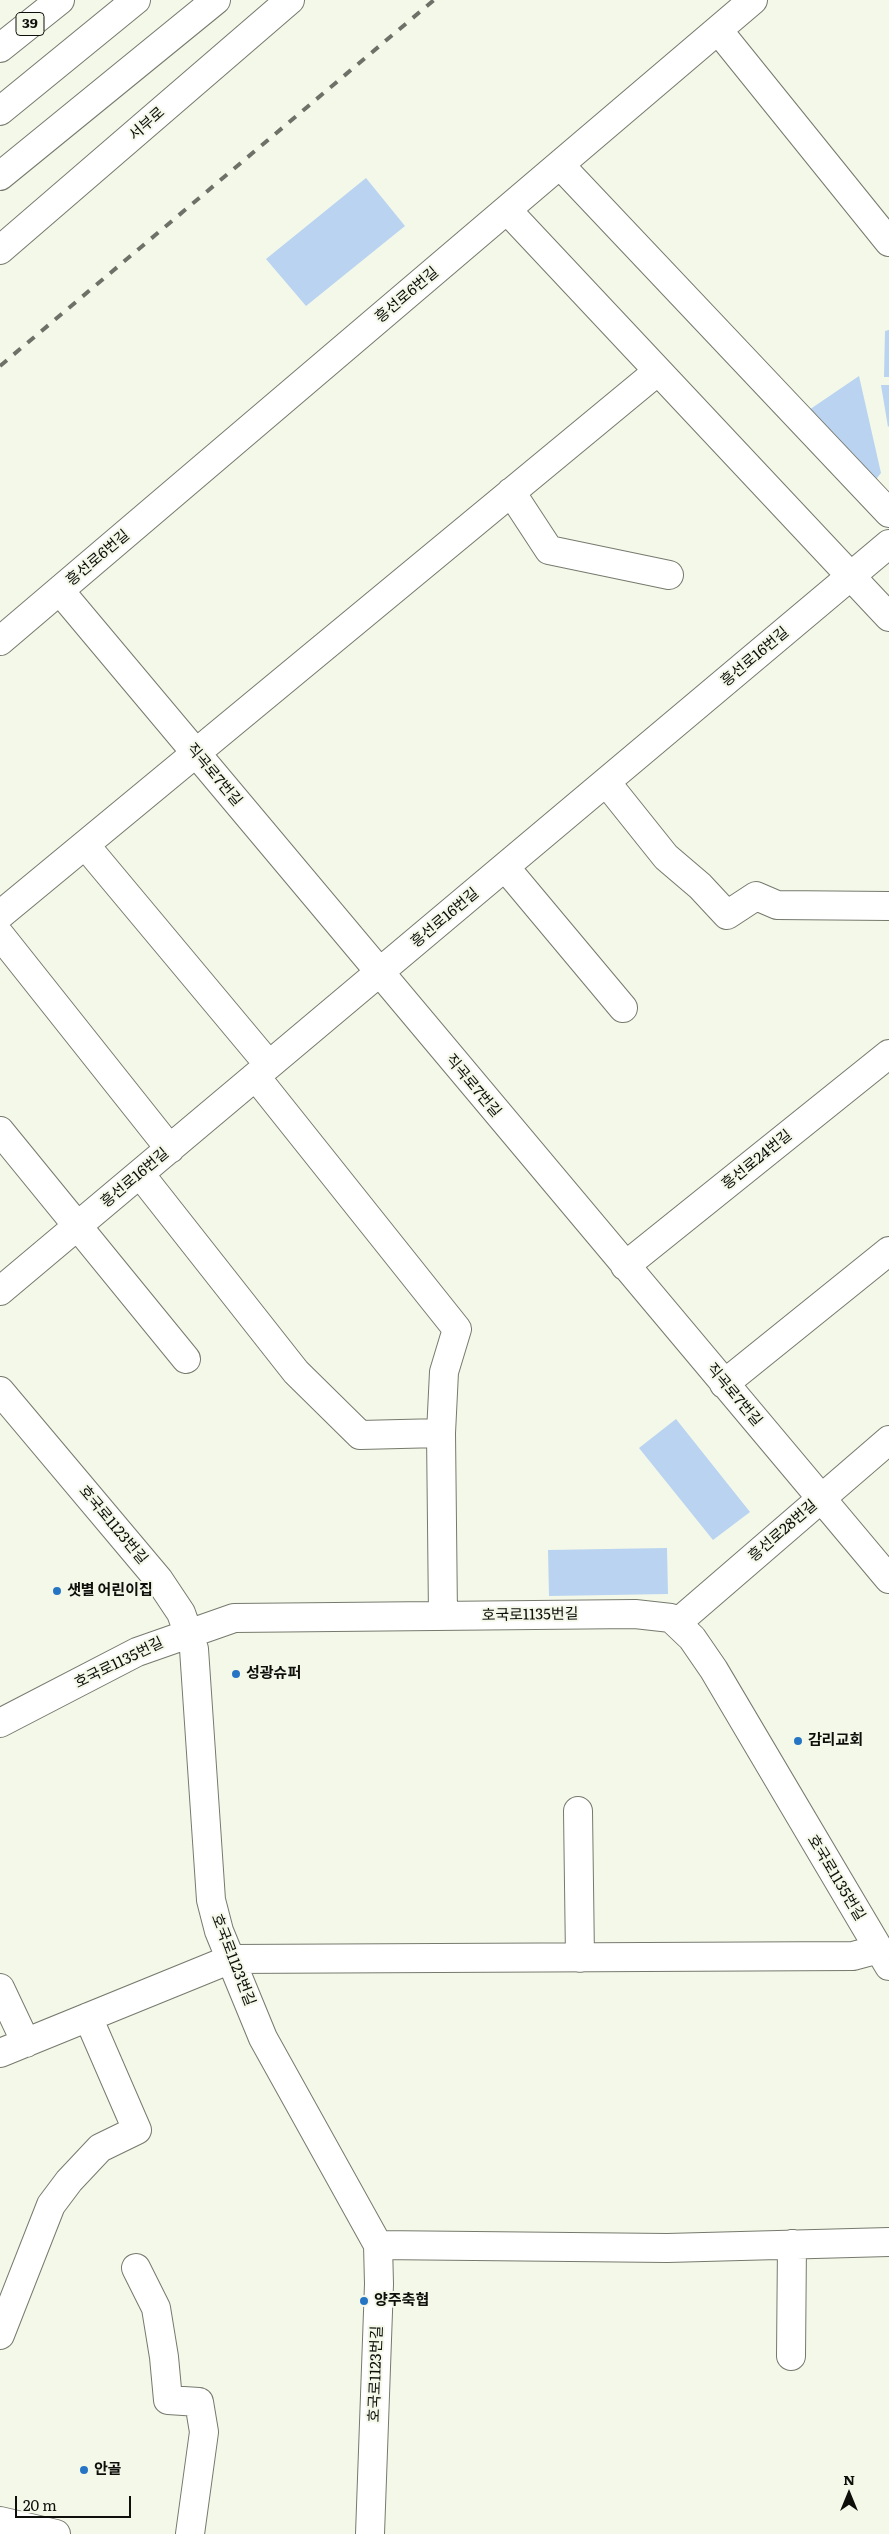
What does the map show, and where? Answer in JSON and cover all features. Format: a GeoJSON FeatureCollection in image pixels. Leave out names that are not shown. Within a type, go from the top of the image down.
{"type":"FeatureCollection","features":[{"type":"Feature","properties":{"kind":"main road","name":"39"},"geometry":{"type":"LineString","coordinates":[[0,48],[60,0]]}},
{"type":"Feature","properties":{"kind":"main road"},"geometry":{"type":"LineString","coordinates":[[0,111],[136,0]]}},
{"type":"Feature","properties":{"kind":"main road"},"geometry":{"type":"LineString","coordinates":[[0,176],[216,0]]}},
{"type":"Feature","properties":{"kind":"main road","name":"서부로"},"geometry":{"type":"LineString","coordinates":[[1,249],[290,0]]}},
{"type":"Feature","properties":{"kind":"main road","name":"흥선로6번길"},"geometry":{"type":"LineString","coordinates":[[0,641],[753,0]]}},
{"type":"Feature","properties":{"kind":"main road"},"geometry":{"type":"LineString","coordinates":[[718,30],[889,242]]}},
{"type":"Feature","properties":{"kind":"main road"},"geometry":{"type":"LineString","coordinates":[[560,165],[889,513]]}},
{"type":"Feature","properties":{"kind":"main road"},"geometry":{"type":"LineString","coordinates":[[507,210],[889,617]]}},
{"type":"Feature","properties":{"kind":"main road"},"geometry":{"type":"LineString","coordinates":[[0,915],[86,846],[658,371]]}},
{"type":"Feature","properties":{"kind":"main road"},"geometry":{"type":"LineString","coordinates":[[510,492],[549,550],[668,575]]}},
{"type":"Feature","properties":{"kind":"main road","name":"흥선로16번길"},"geometry":{"type":"LineString","coordinates":[[0,1291],[889,544]]}},
{"type":"Feature","properties":{"kind":"main road","name":"직곡로7번길"},"geometry":{"type":"LineString","coordinates":[[60,591],[889,1579]]}},
{"type":"Feature","properties":{"kind":"main road"},"geometry":{"type":"LineString","coordinates":[[606,782],[666,857],[700,886],[727,915],[756,896],[777,905],[889,906]]}},
{"type":"Feature","properties":{"kind":"main road"},"geometry":{"type":"LineString","coordinates":[[86,846],[263,1071],[457,1329],[444,1372],[441,1433],[443,1616]]}},
{"type":"Feature","properties":{"kind":"main road"},"geometry":{"type":"LineString","coordinates":[[505,867],[623,1008]]}},
{"type":"Feature","properties":{"kind":"main road"},"geometry":{"type":"LineString","coordinates":[[0,935],[170,1149]]}},
{"type":"Feature","properties":{"kind":"main road","name":"흥선로24번길"},"geometry":{"type":"LineString","coordinates":[[625,1266],[889,1054]]}},
{"type":"Feature","properties":{"kind":"main road"},"geometry":{"type":"LineString","coordinates":[[0,1130],[186,1359]]}},
{"type":"Feature","properties":{"kind":"main road"},"geometry":{"type":"LineString","coordinates":[[140,1174],[296,1372],[360,1435],[441,1433]]}},
{"type":"Feature","properties":{"kind":"main road"},"geometry":{"type":"LineString","coordinates":[[724,1384],[889,1251]]}},
{"type":"Feature","properties":{"kind":"main road","name":"호국로1123번길"},"geometry":{"type":"LineString","coordinates":[[0,1391],[159,1580],[181,1613],[194,1649],[211,1900],[219,1930],[263,2038],[378,2245],[380,2284],[370,2534]]}},
{"type":"Feature","properties":{"kind":"main road","name":"흥선로28번길"},"geometry":{"type":"LineString","coordinates":[[677,1623],[889,1440]]}},
{"type":"Feature","properties":{"kind":"main road","name":"호국로1135번길"},"geometry":{"type":"LineString","coordinates":[[0,1723],[137,1652],[234,1618],[635,1614],[671,1618],[692,1638],[714,1670],[822,1857],[884,1957]]}},
{"type":"Feature","properties":{"kind":"main road"},"geometry":{"type":"LineString","coordinates":[[578,1811],[580,1958]]}},
{"type":"Feature","properties":{"kind":"main road"},"geometry":{"type":"LineString","coordinates":[[0,2054],[231,1959],[884,1957]]}},
{"type":"Feature","properties":{"kind":"main road"},"geometry":{"type":"LineString","coordinates":[[0,1988],[26,2043]]}},
{"type":"Feature","properties":{"kind":"main road"},"geometry":{"type":"LineString","coordinates":[[0,2335],[51,2205],[68,2181],[100,2148],[137,2130],[88,2017]]}},
{"type":"Feature","properties":{"kind":"main road"},"geometry":{"type":"LineString","coordinates":[[378,2245],[667,2248],[889,2242]]}},
{"type":"Feature","properties":{"kind":"main road"},"geometry":{"type":"LineString","coordinates":[[791,2356],[792,2244]]}},
{"type":"Feature","properties":{"kind":"main road"},"geometry":{"type":"LineString","coordinates":[[136,2268],[156,2308],[164,2357],[168,2400],[199,2402],[204,2432],[190,2534]]}},
{"type":"Feature","properties":{"kind":"main road"},"geometry":{"type":"LineString","coordinates":[[0,2520],[56,2534]]}},
{"type":"Feature","properties":{"kind":"building"},"geometry":{"type":"Polygon","coordinates":[[[366,178],[405,226],[306,306],[266,259],[366,178]]]}},
{"type":"Feature","properties":{"kind":"building"},"geometry":{"type":"Polygon","coordinates":[[[889,330],[889,377],[884,377],[885,331],[889,330]]]}},
{"type":"Feature","properties":{"kind":"building"},"geometry":{"type":"Polygon","coordinates":[[[859,376],[881,473],[873,483],[803,414],[859,376]]]}},
{"type":"Feature","properties":{"kind":"building"},"geometry":{"type":"Polygon","coordinates":[[[881,385],[889,385],[888,427],[881,385]]]}},
{"type":"Feature","properties":{"kind":"building"},"geometry":{"type":"Polygon","coordinates":[[[676,1419],[750,1512],[713,1540],[639,1448],[676,1419]]]}},
{"type":"Feature","properties":{"kind":"building"},"geometry":{"type":"Polygon","coordinates":[[[667,1548],[668,1594],[549,1596],[548,1550],[667,1548]]]}},
{"type":"Feature","properties":{"kind":"railway"},"geometry":{"type":"LineString","coordinates":[[0,366],[434,0]]}},
{"type":"Feature","properties":{"kind":"place","name":"샛별 어린이집"},"geometry":{"type":"Point","coordinates":[57,1591]}},
{"type":"Feature","properties":{"kind":"place","name":"성광슈퍼"},"geometry":{"type":"Point","coordinates":[236,1674]}},
{"type":"Feature","properties":{"kind":"place","name":"감리교회"},"geometry":{"type":"Point","coordinates":[798,1741]}},
{"type":"Feature","properties":{"kind":"place","name":"양주축협"},"geometry":{"type":"Point","coordinates":[364,2301]}},
{"type":"Feature","properties":{"kind":"place","name":"안골"},"geometry":{"type":"Point","coordinates":[84,2470]}}]}
